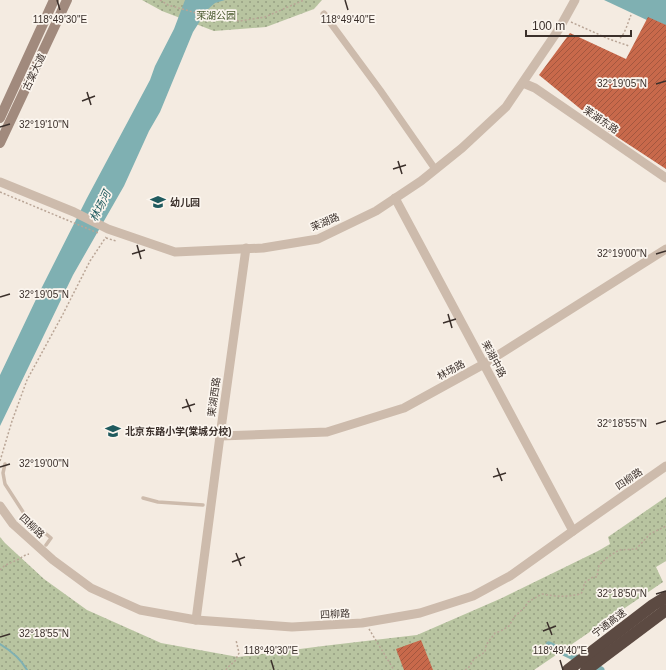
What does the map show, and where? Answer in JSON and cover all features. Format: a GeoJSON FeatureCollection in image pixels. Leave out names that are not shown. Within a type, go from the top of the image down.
{"type":"FeatureCollection","features":[{"type":"Feature","properties":{"kind":"highway","name":"宁通高速"},"geometry":{"type":"LineString","coordinates":[[568,670],[653,605],[666,597]]}},
{"type":"Feature","properties":{"kind":"highway"},"geometry":{"type":"LineString","coordinates":[[586,670],[666,610]]}},
{"type":"Feature","properties":{"kind":"main road","name":"古棠大道"},"geometry":{"type":"LineString","coordinates":[[0,118],[54,0]]}},
{"type":"Feature","properties":{"kind":"main road","name":"古棠大道"},"geometry":{"type":"LineString","coordinates":[[0,143],[67,0]]}},
{"type":"Feature","properties":{"kind":"street","name":"茉湖路"},"geometry":{"type":"LineString","coordinates":[[0,182],[74,212],[106,234],[175,252],[263,248],[318,239],[376,211],[421,181],[462,148],[506,107],[559,29],[575,0]]}},
{"type":"Feature","properties":{"kind":"street"},"geometry":{"type":"LineString","coordinates":[[324,14],[380,90],[435,170]]}},
{"type":"Feature","properties":{"kind":"street","name":"茉湖东路"},"geometry":{"type":"LineString","coordinates":[[523,83],[535,88],[666,178]]}},
{"type":"Feature","properties":{"kind":"street","name":"茉湖中路"},"geometry":{"type":"LineString","coordinates":[[395,198],[573,531]]}},
{"type":"Feature","properties":{"kind":"street","name":"茉湖西路"},"geometry":{"type":"LineString","coordinates":[[196,620],[246,248]]}},
{"type":"Feature","properties":{"kind":"street","name":"林场路"},"geometry":{"type":"LineString","coordinates":[[220,436],[328,432],[404,408],[484,364],[666,249]]}},
{"type":"Feature","properties":{"kind":"street","name":"四柳路"},"geometry":{"type":"LineString","coordinates":[[0,506],[13,524],[53,560],[91,588],[140,610],[196,620],[292,627],[366,623],[420,613],[473,596],[510,576],[666,466]]}},
{"type":"Feature","properties":{"kind":"lane"},"geometry":{"type":"LineString","coordinates":[[5,464],[3,473],[5,484],[27,518],[51,538],[46,545]]}},
{"type":"Feature","properties":{"kind":"lane"},"geometry":{"type":"LineString","coordinates":[[143,498],[158,502],[203,505]]}},
{"type":"Feature","properties":{"kind":"path"},"geometry":{"type":"LineString","coordinates":[[160,0],[168,5],[207,16],[240,21],[265,17],[304,0]]}},
{"type":"Feature","properties":{"kind":"path"},"geometry":{"type":"LineString","coordinates":[[620,38],[623,35],[631,15]]}},
{"type":"Feature","properties":{"kind":"path"},"geometry":{"type":"LineString","coordinates":[[572,22],[609,39],[629,46]]}},
{"type":"Feature","properties":{"kind":"path"},"geometry":{"type":"LineString","coordinates":[[0,192],[73,223],[106,234],[116,241]]}},
{"type":"Feature","properties":{"kind":"path"},"geometry":{"type":"LineString","coordinates":[[0,462],[12,421],[27,380],[90,261],[106,234]]}},
{"type":"Feature","properties":{"kind":"path"},"geometry":{"type":"LineString","coordinates":[[465,670],[474,659],[485,652],[486,645],[495,633],[509,626],[515,616],[528,602],[542,594],[570,597],[582,594],[584,583],[592,577],[597,577],[599,564],[619,550],[636,549],[650,534],[666,526]]}},
{"type":"Feature","properties":{"kind":"path"},"geometry":{"type":"LineString","coordinates":[[0,570],[9,563],[29,554]]}},
{"type":"Feature","properties":{"kind":"path"},"geometry":{"type":"LineString","coordinates":[[366,623],[372,636],[394,670]]}},
{"type":"Feature","properties":{"kind":"path"},"geometry":{"type":"LineString","coordinates":[[226,670],[235,661],[239,653],[236,640]]}},
{"type":"Feature","properties":{"kind":"green space","name":"茉湖公园"},"geometry":{"type":"Polygon","coordinates":[[[142,0],[322,0],[314,9],[266,27],[214,31],[162,11],[142,0]]]}},
{"type":"Feature","properties":{"kind":"green space"},"geometry":{"type":"Polygon","coordinates":[[[666,497],[666,561],[656,567],[663,582],[534,670],[0,670],[0,537],[44,579],[87,610],[161,643],[238,657],[417,635],[502,598],[598,551],[610,544],[608,537],[666,497]]]}},
{"type":"Feature","properties":{"kind":"water","name":"林场河"},"geometry":{"type":"Polygon","coordinates":[[[185,0],[225,0],[215,3],[207,10],[193,32],[160,112],[149,131],[124,186],[73,275],[0,426],[0,375],[87,198],[150,80],[155,66],[174,29],[185,0]]]}},
{"type":"Feature","properties":{"kind":"water"},"geometry":{"type":"Polygon","coordinates":[[[604,0],[666,0],[666,29],[604,0]]]}},
{"type":"Feature","properties":{"kind":"building"},"geometry":{"type":"Polygon","coordinates":[[[648,17],[666,25],[666,169],[605,129],[539,75],[570,33],[626,59],[648,17]]]}},
{"type":"Feature","properties":{"kind":"building"},"geometry":{"type":"Polygon","coordinates":[[[421,640],[433,670],[404,670],[396,649],[421,640]]]}},
{"type":"Feature","properties":{"kind":"waterway"},"geometry":{"type":"LineString","coordinates":[[0,644],[15,655],[27,670]]}},
{"type":"Feature","properties":{"kind":"waterway"},"geometry":{"type":"LineString","coordinates":[[549,645],[601,670]]}},
{"type":"Feature","properties":{"kind":"place","name":"幼儿园"},"geometry":{"type":"Point","coordinates":[158,202]}},
{"type":"Feature","properties":{"kind":"place","name":"北京东路小学(棠城分校)"},"geometry":{"type":"Point","coordinates":[113,431]}}]}
